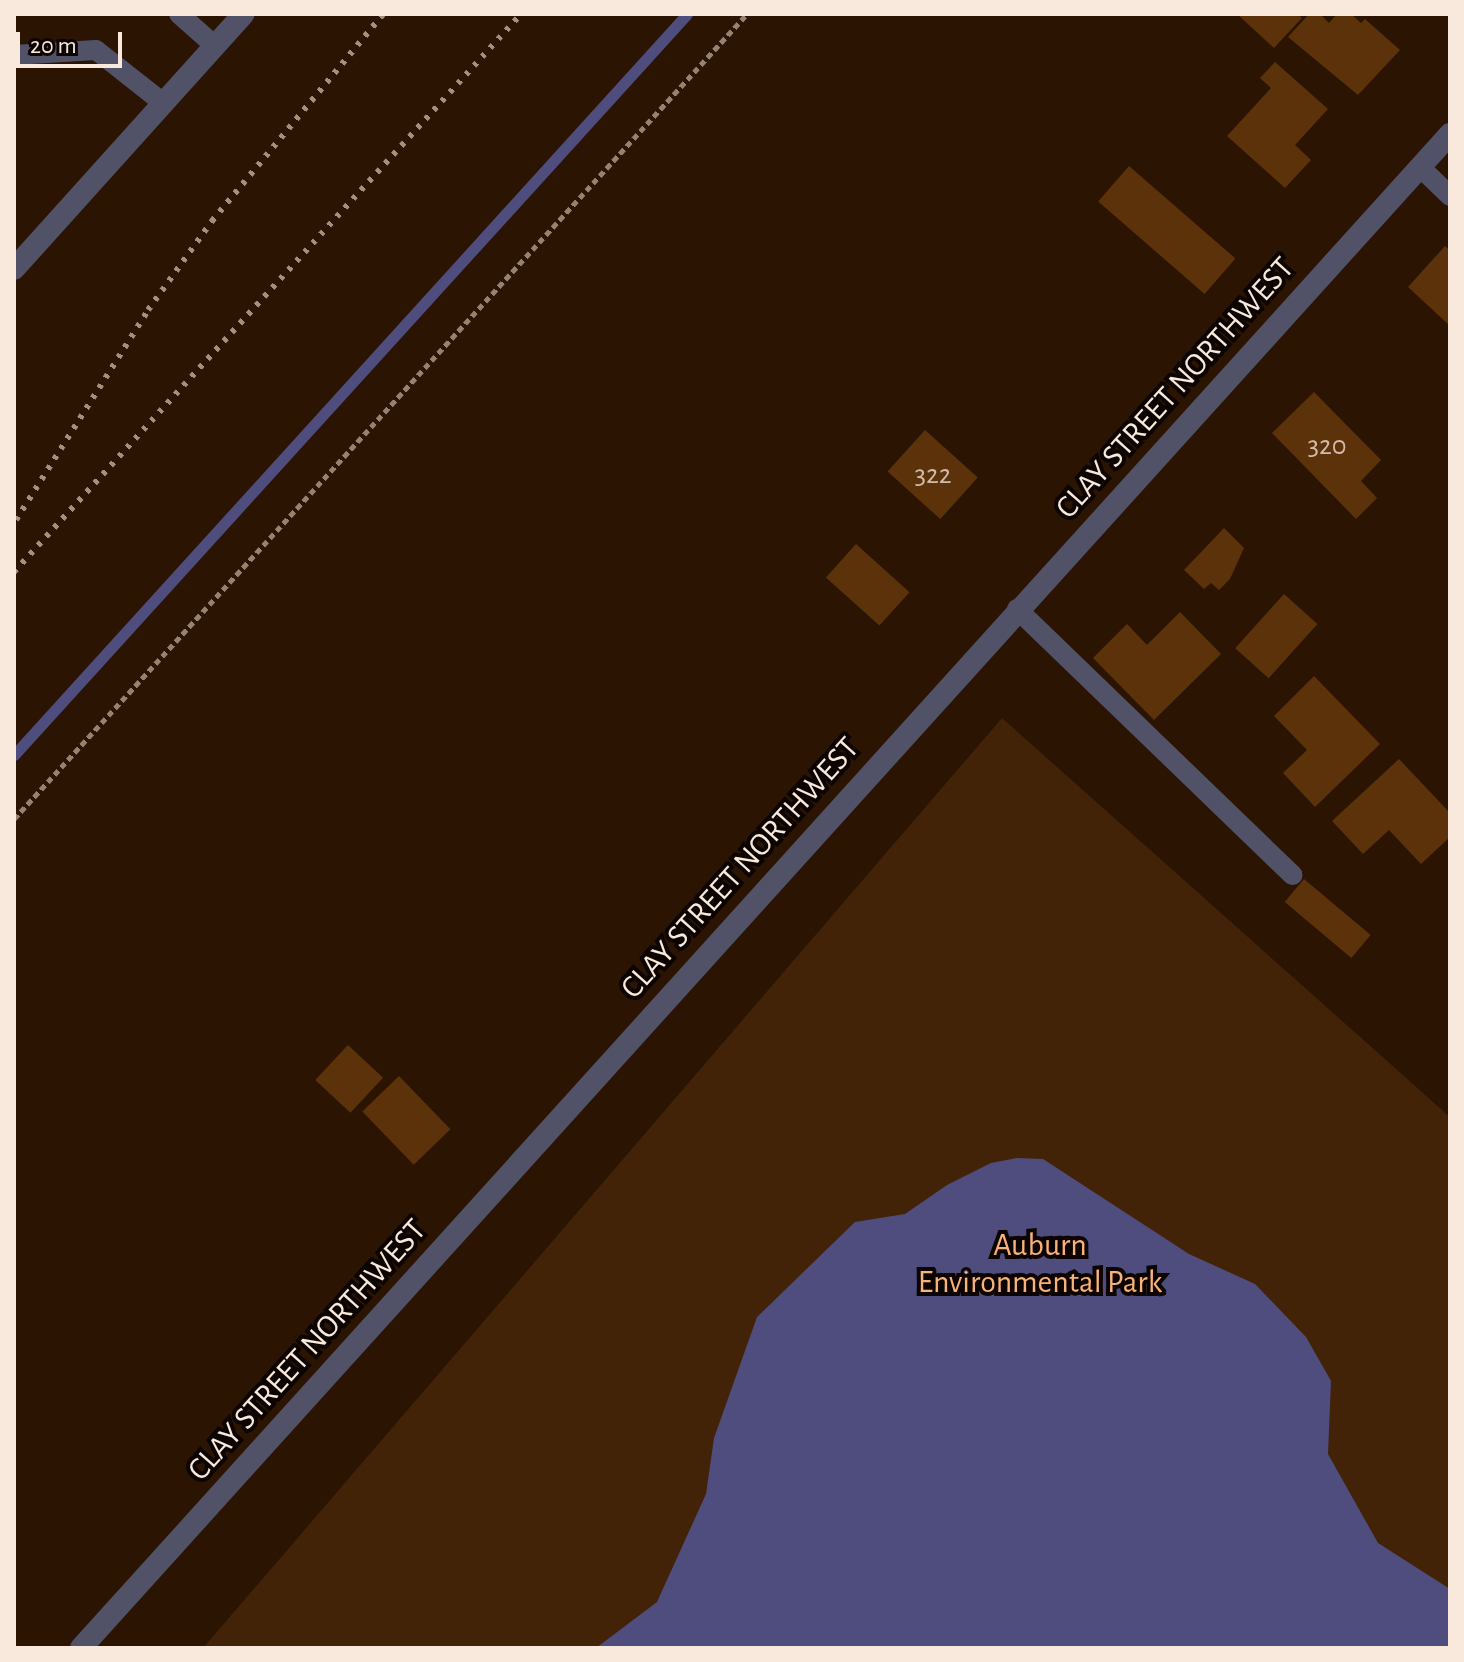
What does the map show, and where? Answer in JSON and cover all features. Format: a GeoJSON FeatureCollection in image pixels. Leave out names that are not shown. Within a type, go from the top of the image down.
{"type":"FeatureCollection","features":[{"type":"Feature","properties":{"kind":"street"},"geometry":{"type":"LineString","coordinates":[[14,269],[244,14]]}},
{"type":"Feature","properties":{"kind":"street","name":"CLAY STREET NORTHWEST"},"geometry":{"type":"LineString","coordinates":[[81,1648],[1017,609],[1450,134]]}},
{"type":"Feature","properties":{"kind":"lane"},"geometry":{"type":"LineString","coordinates":[[179,14],[215,46]]}},
{"type":"Feature","properties":{"kind":"lane"},"geometry":{"type":"LineString","coordinates":[[14,55],[96,50],[163,103]]}},
{"type":"Feature","properties":{"kind":"lane"},"geometry":{"type":"LineString","coordinates":[[1420,167],[1450,196]]}},
{"type":"Feature","properties":{"kind":"lane"},"geometry":{"type":"LineString","coordinates":[[1017,609],[1292,875]]}},
{"type":"Feature","properties":{"kind":"path"},"geometry":{"type":"LineString","coordinates":[[14,819],[747,14]]}},
{"type":"Feature","properties":{"kind":"green space","name":"Auburn Environmental Park"},"geometry":{"type":"Polygon","coordinates":[[[1002,718],[1450,1117],[1450,1648],[203,1648],[1002,718]]]}},
{"type":"Feature","properties":{"kind":"shaded area"},"geometry":{"type":"Polygon","coordinates":[[[1017,1158],[1043,1159],[1189,1254],[1255,1284],[1306,1337],[1331,1381],[1328,1454],[1378,1543],[1450,1589],[1450,1648],[596,1648],[657,1602],[706,1494],[714,1438],[757,1317],[855,1222],[905,1214],[947,1185],[991,1163],[1017,1158]]]}},
{"type":"Feature","properties":{"kind":"building"},"geometry":{"type":"Polygon","coordinates":[[[1237,14],[1297,14],[1302,18],[1274,48],[1237,14]]]}},
{"type":"Feature","properties":{"kind":"building"},"geometry":{"type":"Polygon","coordinates":[[[1309,14],[1320,14],[1329,23],[1337,14],[1351,14],[1361,23],[1365,19],[1400,50],[1358,95],[1288,37],[1309,14]]]}},
{"type":"Feature","properties":{"kind":"building"},"geometry":{"type":"Polygon","coordinates":[[[1275,62],[1328,109],[1295,145],[1311,160],[1285,188],[1227,136],[1271,88],[1260,78],[1275,62]]]}},
{"type":"Feature","properties":{"kind":"building"},"geometry":{"type":"Polygon","coordinates":[[[1129,166],[1235,259],[1205,294],[1098,201],[1129,166]]]}},
{"type":"Feature","properties":{"kind":"building"},"geometry":{"type":"Polygon","coordinates":[[[1445,246],[1450,250],[1450,326],[1408,287],[1445,246]]]}},
{"type":"Feature","properties":{"kind":"building"},"geometry":{"type":"Polygon","coordinates":[[[1314,392],[1381,460],[1361,481],[1377,498],[1356,519],[1272,433],[1314,392]]]}},
{"type":"Feature","properties":{"kind":"building"},"geometry":{"type":"Polygon","coordinates":[[[925,430],[978,478],[940,519],[888,472],[925,430]]]}},
{"type":"Feature","properties":{"kind":"building"},"geometry":{"type":"Polygon","coordinates":[[[1224,528],[1244,548],[1230,579],[1219,590],[1211,583],[1204,589],[1184,570],[1224,528]]]}},
{"type":"Feature","properties":{"kind":"building"},"geometry":{"type":"Polygon","coordinates":[[[856,544],[910,592],[879,626],[826,577],[856,544]]]}},
{"type":"Feature","properties":{"kind":"building"},"geometry":{"type":"Polygon","coordinates":[[[1284,594],[1317,624],[1269,678],[1235,648],[1284,594]]]}},
{"type":"Feature","properties":{"kind":"building"},"geometry":{"type":"Polygon","coordinates":[[[1180,612],[1221,654],[1154,720],[1093,658],[1127,624],[1147,645],[1180,612]]]}},
{"type":"Feature","properties":{"kind":"building"},"geometry":{"type":"Polygon","coordinates":[[[1314,676],[1380,744],[1315,807],[1283,773],[1307,750],[1274,716],[1314,676]]]}},
{"type":"Feature","properties":{"kind":"building"},"geometry":{"type":"Polygon","coordinates":[[[1399,759],[1450,813],[1450,837],[1421,864],[1389,830],[1363,854],[1332,821],[1399,759]]]}},
{"type":"Feature","properties":{"kind":"building"},"geometry":{"type":"Polygon","coordinates":[[[1304,879],[1371,935],[1351,958],[1285,902],[1304,879]]]}},
{"type":"Feature","properties":{"kind":"building"},"geometry":{"type":"Polygon","coordinates":[[[348,1045],[383,1078],[350,1113],[315,1080],[348,1045]]]}},
{"type":"Feature","properties":{"kind":"building"},"geometry":{"type":"Polygon","coordinates":[[[399,1076],[450,1129],[414,1165],[362,1111],[399,1076]]]}},
{"type":"Feature","properties":{"kind":"waterway"},"geometry":{"type":"LineString","coordinates":[[14,755],[687,14]]}},
{"type":"Feature","properties":{"kind":"railway"},"geometry":{"type":"LineString","coordinates":[[16,520],[148,310],[212,221],[383,14]]}},
{"type":"Feature","properties":{"kind":"railway"},"geometry":{"type":"LineString","coordinates":[[14,572],[521,14]]}}]}
